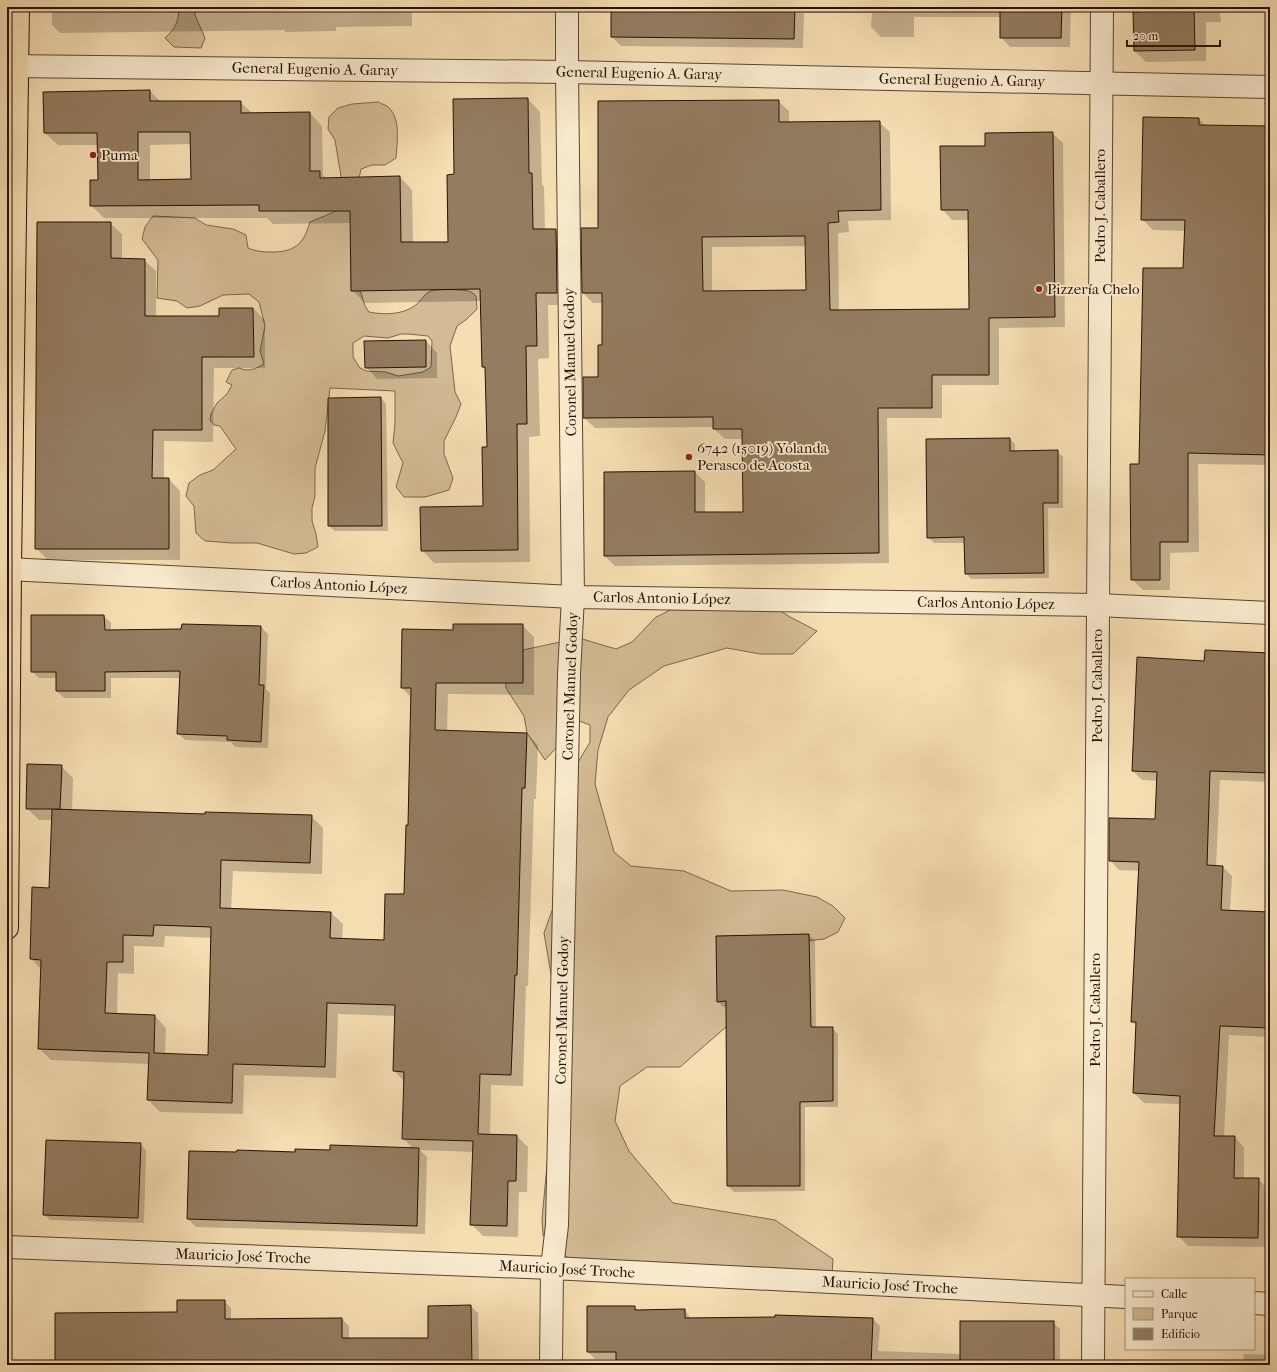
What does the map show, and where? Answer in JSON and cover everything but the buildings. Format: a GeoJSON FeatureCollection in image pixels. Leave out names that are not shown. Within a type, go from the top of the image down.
{"type":"FeatureCollection","features":[{"type":"Feature","properties":{"kind":"highway"},"geometry":{"type":"LineString","coordinates":[[7,928],[12,66],[18,7]]}},
{"type":"Feature","properties":{"kind":"street","name":"Coronel Manuel Godoy"},"geometry":{"type":"LineString","coordinates":[[551,1365],[552,1268],[557,1225],[568,682],[573,597],[566,72],[567,7]]}},
{"type":"Feature","properties":{"kind":"street","name":"Pedro J. Caballero"},"geometry":{"type":"LineString","coordinates":[[1093,1365],[1102,7]]}},
{"type":"Feature","properties":{"kind":"street","name":"General Eugenio A. Garay"},"geometry":{"type":"LineString","coordinates":[[12,66],[566,72],[1270,87]]}},
{"type":"Feature","properties":{"kind":"street","name":"Carlos Antonio López"},"geometry":{"type":"LineString","coordinates":[[8,569],[573,597],[1098,605],[1270,613]]}},
{"type":"Feature","properties":{"kind":"street","name":"Mauricio José Troche"},"geometry":{"type":"LineString","coordinates":[[7,1247],[552,1268],[1125,1297]]}},
{"type":"Feature","properties":{"kind":"street"},"geometry":{"type":"LineString","coordinates":[[1255,1303],[1270,1304]]}},
{"type":"Feature","properties":{"kind":"green space"},"geometry":{"type":"Polygon","coordinates":[[[179,7],[196,7],[195,15],[205,38],[201,48],[174,47],[165,38],[176,24],[179,7]]]}},
{"type":"Feature","properties":{"kind":"green space"},"geometry":{"type":"Polygon","coordinates":[[[378,102],[387,106],[393,113],[397,125],[396,158],[385,165],[372,165],[361,169],[353,207],[359,287],[365,306],[369,312],[381,314],[400,312],[412,308],[427,293],[434,290],[463,290],[471,292],[476,296],[477,309],[457,326],[450,346],[455,392],[461,404],[444,441],[444,454],[453,478],[449,490],[425,497],[404,497],[396,487],[403,463],[393,443],[395,424],[395,391],[330,388],[325,431],[315,468],[315,496],[312,508],[312,521],[318,547],[306,553],[294,554],[257,543],[205,541],[196,533],[194,506],[186,496],[189,483],[200,475],[213,470],[236,449],[220,426],[214,425],[210,420],[211,414],[217,403],[227,394],[232,385],[226,382],[232,370],[239,368],[246,370],[252,369],[264,364],[260,351],[265,326],[259,302],[249,294],[223,295],[200,306],[187,308],[177,301],[157,298],[158,260],[142,239],[145,227],[153,216],[195,218],[206,225],[233,229],[246,235],[248,248],[264,252],[289,250],[302,240],[310,222],[334,212],[342,201],[341,176],[335,140],[328,129],[329,117],[338,108],[352,104],[378,102]],[[401,334],[388,338],[364,336],[353,343],[353,357],[360,368],[366,371],[386,372],[398,376],[423,372],[431,367],[432,341],[428,336],[401,334]]]}},
{"type":"Feature","properties":{"kind":"green space"},"geometry":{"type":"Polygon","coordinates":[[[761,599],[790,617],[817,631],[793,654],[760,654],[727,648],[664,666],[629,690],[608,717],[598,750],[595,784],[614,852],[631,866],[684,871],[731,891],[783,890],[817,897],[833,906],[845,918],[838,932],[824,939],[788,943],[726,1027],[680,1067],[647,1067],[620,1086],[615,1121],[629,1151],[673,1203],[775,1220],[833,1259],[832,1275],[801,1289],[668,1285],[569,1258],[553,1249],[543,1235],[542,1219],[553,1101],[558,1015],[544,933],[562,883],[556,800],[590,742],[590,725],[574,719],[567,736],[545,760],[527,733],[524,716],[506,688],[504,654],[579,638],[616,649],[632,642],[656,617],[687,602],[761,599]]]}},
{"type":"Feature","properties":{"kind":"place","name":"Puma"},"geometry":{"type":"Point","coordinates":[93,155]}},
{"type":"Feature","properties":{"kind":"place","name":"Pizzería Chelo"},"geometry":{"type":"Point","coordinates":[1039,289]}},
{"type":"Feature","properties":{"kind":"place","name":"6742 (15019) Yolanda Perasco de Acosta"},"geometry":{"type":"Point","coordinates":[689,457]}}]}
